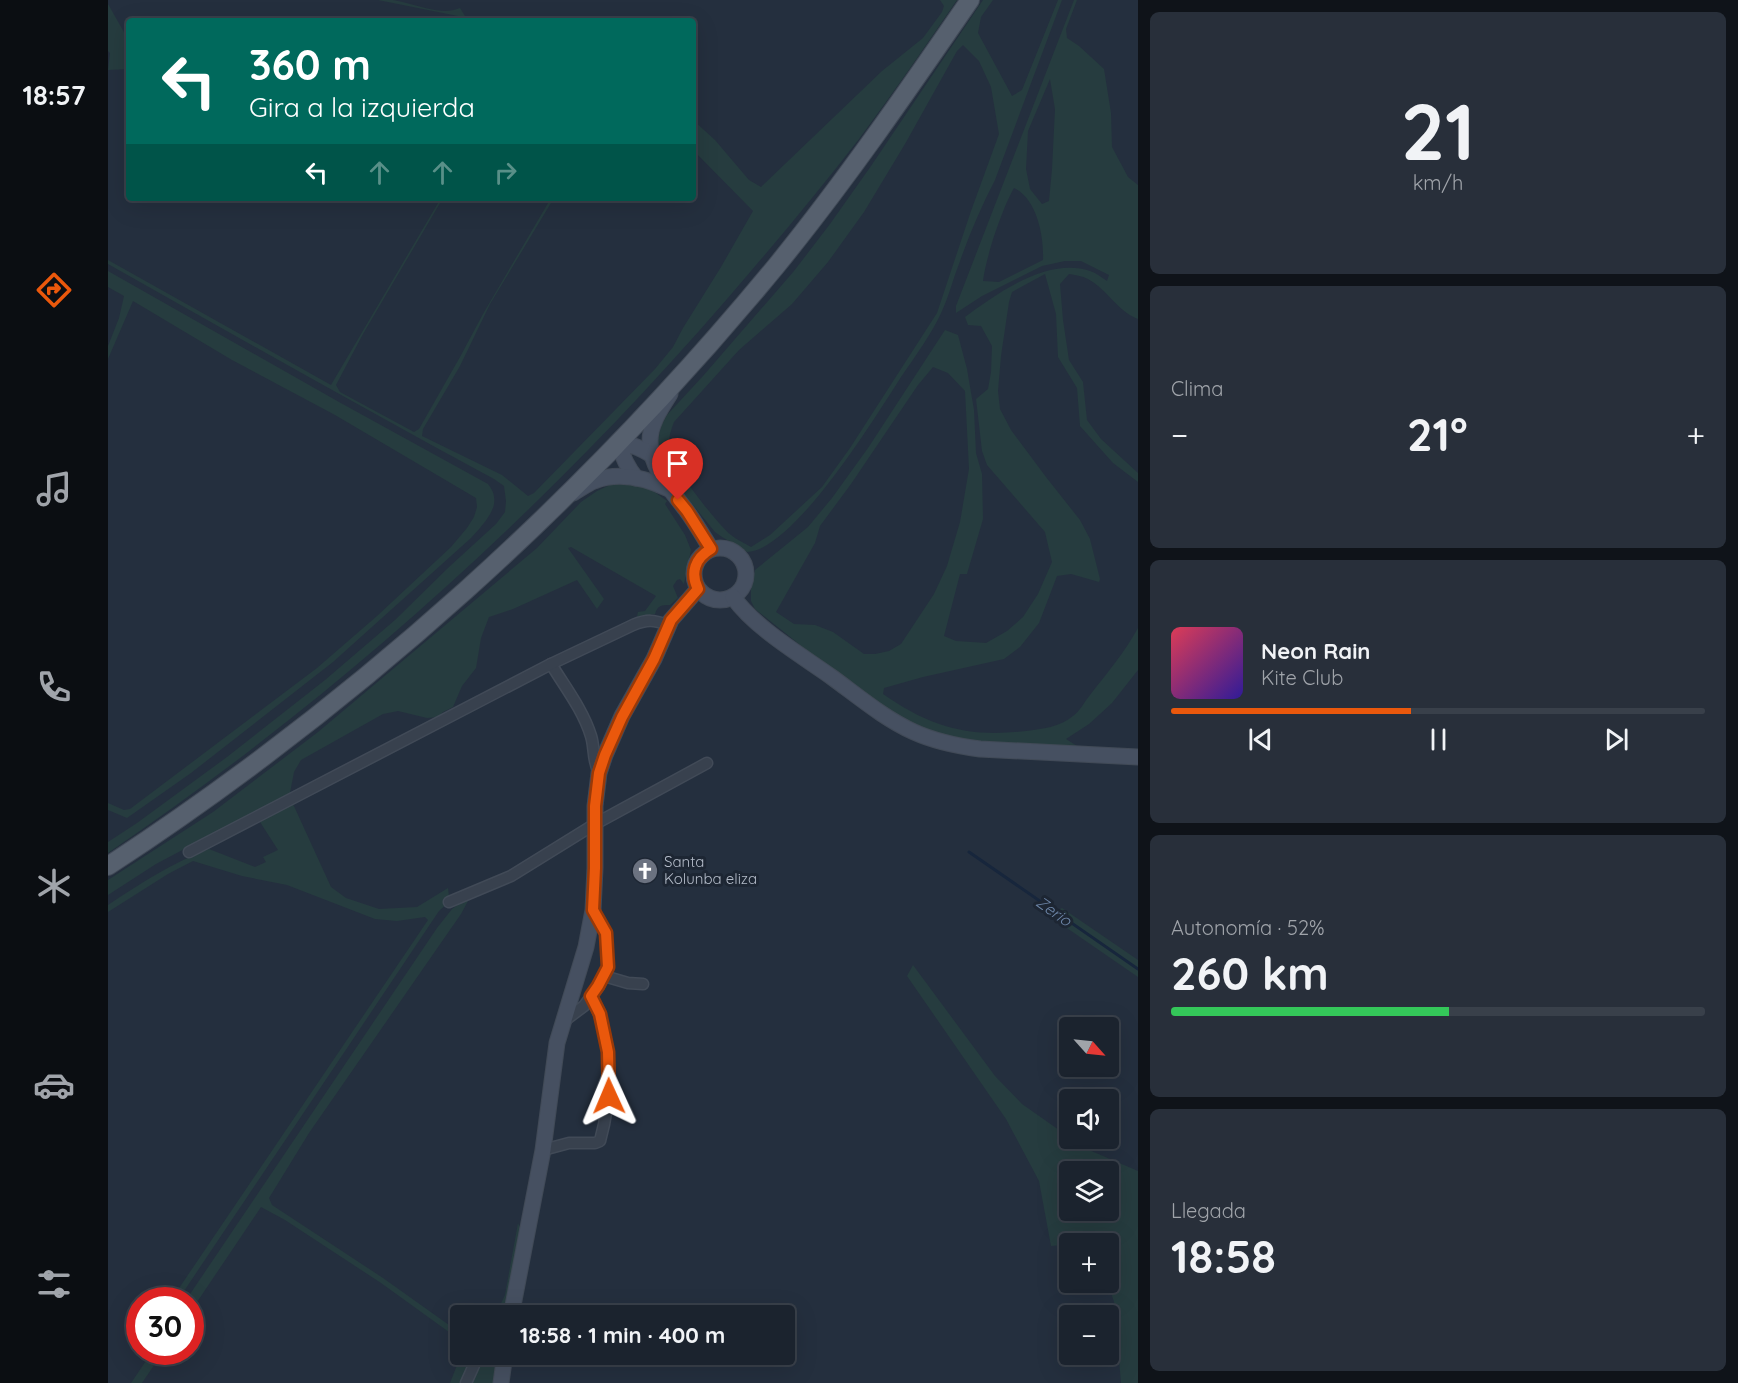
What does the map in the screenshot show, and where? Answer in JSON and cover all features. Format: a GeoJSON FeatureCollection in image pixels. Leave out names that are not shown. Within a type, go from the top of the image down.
{"type":"FeatureCollection","features":[{"type":"Feature","properties":{"kind":"main road"},"geometry":{"type":"LineString","coordinates":[[108,866],[236,778],[357,683],[456,600],[563,499],[687,369],[778,263],[876,136],[970,0]]}},
{"type":"Feature","properties":{"kind":"street"},"geometry":{"type":"LineString","coordinates":[[687,369],[655,420],[650,440],[652,455],[669,489],[687,511],[711,549]]}},
{"type":"Feature","properties":{"kind":"street"},"geometry":{"type":"LineString","coordinates":[[636,478],[628,469],[618,442],[630,444],[652,455]]}},
{"type":"Feature","properties":{"kind":"street"},"geometry":{"type":"LineString","coordinates":[[563,499],[595,481],[618,476],[644,478],[669,489]]}},
{"type":"Feature","properties":{"kind":"street"},"geometry":{"type":"LineString","coordinates":[[711,549],[727,549],[740,557],[744,565],[745,583],[733,597],[720,601],[714,600],[702,594],[695,583],[694,569],[700,557],[711,549]]}},
{"type":"Feature","properties":{"kind":"street"},"geometry":{"type":"LineString","coordinates":[[513,1305],[543,1150],[557,1043],[583,957],[593,910],[596,798],[599,773],[622,717],[654,659],[669,625],[698,589]]}},
{"type":"Feature","properties":{"kind":"street"},"geometry":{"type":"LineString","coordinates":[[733,597],[748,615],[805,658],[893,721],[926,737],[956,746],[981,749],[1138,758]]}},
{"type":"Feature","properties":{"kind":"street"},"geometry":{"type":"LineString","coordinates":[[189,852],[551,664],[646,620],[669,625]]}},
{"type":"Feature","properties":{"kind":"street"},"geometry":{"type":"LineString","coordinates":[[551,664],[583,717],[592,737],[594,762],[599,773]]}},
{"type":"Feature","properties":{"kind":"street"},"geometry":{"type":"LineString","coordinates":[[449,902],[511,876],[595,824],[707,763]]}},
{"type":"Feature","properties":{"kind":"street"},"geometry":{"type":"LineString","coordinates":[[562,1022],[584,1006],[608,967],[606,933],[593,910]]}},
{"type":"Feature","properties":{"kind":"street"},"geometry":{"type":"LineString","coordinates":[[604,976],[628,983],[643,984]]}},
{"type":"Feature","properties":{"kind":"street"},"geometry":{"type":"LineString","coordinates":[[543,1150],[569,1143],[600,1142],[609,1096],[608,1052],[600,1014],[591,996]]}},
{"type":"Feature","properties":{"kind":"street"},"geometry":{"type":"LineString","coordinates":[[466,1383],[474,1365]]}},
{"type":"Feature","properties":{"kind":"street"},"geometry":{"type":"LineString","coordinates":[[501,1383],[503,1365]]}},
{"type":"Feature","properties":{"kind":"green space"},"geometry":{"type":"Polygon","coordinates":[[[378,0],[393,0],[444,11],[460,8],[466,18],[456,18],[458,16],[378,0]]]}},
{"type":"Feature","properties":{"kind":"green space"},"geometry":{"type":"Polygon","coordinates":[[[940,0],[957,0],[859,139],[806,206],[680,353],[529,509],[449,584],[368,655],[197,790],[108,853],[108,842],[227,757],[325,680],[395,620],[496,524],[505,512],[506,501],[504,486],[494,479],[108,264],[108,260],[331,385],[441,201],[363,334],[336,385],[340,392],[414,432],[419,429],[483,314],[549,201],[552,201],[490,304],[460,366],[423,429],[422,436],[502,475],[528,496],[534,493],[655,369],[673,347],[753,211],[696,153],[696,123],[715,140],[749,180],[761,187],[882,71],[923,38],[944,6],[940,0]]]}},
{"type":"Feature","properties":{"kind":"green space"},"geometry":{"type":"Polygon","coordinates":[[[983,0],[993,0],[981,17],[978,33],[1012,96],[1022,90],[1058,0],[1062,0],[995,180],[971,232],[934,328],[854,449],[810,506],[766,546],[747,552],[715,532],[666,472],[659,455],[658,441],[661,426],[667,415],[794,271],[871,166],[983,0]],[[963,45],[957,51],[864,212],[828,262],[792,304],[739,350],[674,422],[669,446],[670,454],[680,472],[716,520],[733,537],[751,547],[770,535],[822,487],[850,448],[937,313],[999,134],[991,87],[979,61],[963,45]]]}},
{"type":"Feature","properties":{"kind":"green space"},"geometry":{"type":"Polygon","coordinates":[[[1074,0],[1077,0],[1066,29],[1067,38],[1104,69],[1111,113],[1112,147],[1128,177],[1138,185],[1138,319],[1130,315],[1088,279],[1069,274],[1060,284],[1063,320],[1069,360],[1083,382],[1087,420],[1101,439],[1138,473],[1138,482],[1113,463],[1080,426],[1077,388],[1058,357],[1056,314],[1045,274],[1012,292],[1001,356],[998,391],[1000,409],[1011,430],[1080,520],[1090,539],[1100,579],[1099,582],[1071,574],[1057,576],[1039,623],[1020,647],[1004,659],[884,688],[883,694],[917,715],[951,728],[1005,733],[1051,727],[1068,720],[1078,711],[1122,654],[1138,628],[1138,670],[1112,703],[1089,724],[1066,739],[1077,746],[1138,749],[1138,753],[959,743],[904,722],[814,660],[799,644],[755,609],[751,601],[755,570],[808,527],[832,498],[868,448],[945,330],[958,335],[967,369],[974,410],[976,453],[982,474],[983,519],[967,574],[960,574],[944,636],[956,641],[986,643],[1007,631],[1023,617],[1038,594],[1052,562],[1045,532],[987,465],[982,451],[976,399],[988,389],[992,346],[981,326],[968,325],[965,317],[1008,288],[1040,273],[1074,268],[1092,272],[1107,281],[1109,275],[1081,261],[1065,261],[1042,266],[982,296],[956,313],[956,306],[1074,0]],[[1050,79],[1028,131],[1026,169],[1030,189],[1042,204],[1049,201],[1052,169],[1055,109],[1050,79]],[[1014,188],[991,247],[983,281],[999,282],[1043,260],[1042,240],[1034,209],[1022,193],[1014,188]],[[933,367],[820,526],[815,543],[776,612],[794,624],[815,625],[833,632],[864,654],[889,651],[901,644],[934,594],[947,566],[960,522],[969,469],[965,391],[948,373],[933,367]]]}},
{"type":"Feature","properties":{"kind":"green space"},"geometry":{"type":"Polygon","coordinates":[[[108,4],[126,36],[126,69],[108,70],[110,53],[108,51],[108,4]]]}},
{"type":"Feature","properties":{"kind":"green space"},"geometry":{"type":"Polygon","coordinates":[[[108,271],[488,484],[493,493],[494,502],[487,519],[471,538],[333,662],[191,773],[127,818],[108,810],[108,803],[124,810],[130,809],[317,668],[451,547],[467,528],[477,507],[476,498],[335,415],[232,360],[133,301],[108,359],[108,346],[119,318],[124,296],[108,287],[108,271]]]}},
{"type":"Feature","properties":{"kind":"green space"},"geometry":{"type":"Polygon","coordinates":[[[630,481],[645,485],[667,501],[665,504],[685,535],[691,550],[684,584],[680,579],[673,586],[678,598],[670,605],[660,606],[655,614],[637,617],[638,612],[645,611],[656,596],[571,547],[568,548],[604,599],[597,609],[577,580],[513,609],[489,617],[481,638],[476,668],[462,686],[453,707],[438,717],[427,718],[398,711],[383,714],[301,760],[294,772],[290,793],[156,864],[108,895],[108,880],[213,812],[318,732],[537,548],[581,502],[612,484],[630,481]]]}},
{"type":"Feature","properties":{"kind":"green space"},"geometry":{"type":"Polygon","coordinates":[[[293,804],[331,887],[346,898],[379,909],[417,907],[448,888],[449,896],[453,898],[439,911],[187,1287],[180,1287],[428,920],[425,917],[397,921],[375,919],[287,885],[242,876],[193,861],[108,912],[108,905],[145,881],[209,849],[255,867],[266,862],[263,857],[278,850],[260,822],[293,804]]]}},
{"type":"Feature","properties":{"kind":"green space"},"geometry":{"type":"Polygon","coordinates":[[[468,898],[461,914],[309,1133],[269,1198],[272,1205],[450,1325],[450,1333],[381,1283],[285,1220],[261,1207],[204,1292],[204,1287],[195,1287],[437,928],[452,909],[468,898]]]}},
{"type":"Feature","properties":{"kind":"green space"},"geometry":{"type":"Polygon","coordinates":[[[1062,908],[1138,960],[1138,977],[1048,915],[1062,908]]]}},
{"type":"Feature","properties":{"kind":"green space"},"geometry":{"type":"Polygon","coordinates":[[[913,965],[995,1076],[1022,1104],[1059,1130],[1059,1149],[1087,1149],[1115,1161],[1059,1161],[1059,1221],[1119,1221],[1119,1163],[1138,1171],[1138,1383],[1121,1383],[1119,1305],[1114,1305],[1111,1293],[1119,1293],[1119,1233],[1059,1233],[1059,1245],[1051,1246],[1039,1181],[1006,1119],[907,976],[913,965]]]}},
{"type":"Feature","properties":{"kind":"green space"},"geometry":{"type":"Polygon","coordinates":[[[518,1223],[521,1230],[508,1305],[500,1305],[505,1295],[518,1223]]]}},
{"type":"Feature","properties":{"kind":"green space"},"geometry":{"type":"Polygon","coordinates":[[[143,1365],[154,1365],[142,1383],[131,1383],[143,1365]]]}},
{"type":"Feature","properties":{"kind":"green space"},"geometry":{"type":"Polygon","coordinates":[[[457,1365],[470,1365],[460,1383],[450,1383],[457,1365]]]}},
{"type":"Feature","properties":{"kind":"green space"},"geometry":{"type":"Polygon","coordinates":[[[479,1365],[496,1365],[493,1383],[469,1383],[479,1365]]]}},
{"type":"Feature","properties":{"kind":"waterway","name":"Zerio"},"geometry":{"type":"LineString","coordinates":[[969,852],[1138,969]]}},
{"type":"Feature","properties":{"kind":"place","name":"Santa Kolunba eliza"},"geometry":{"type":"Point","coordinates":[645,871]}},
{"type":"Feature","properties":{"kind":"route"},"geometry":{"type":"LineString","coordinates":[[609,1096],[608,1052],[600,1014],[591,996],[608,967],[606,933],[593,910],[596,790],[605,755],[622,717],[654,659],[671,620],[698,589],[693,576],[694,569],[700,557],[711,549],[678,500]]}}]}
